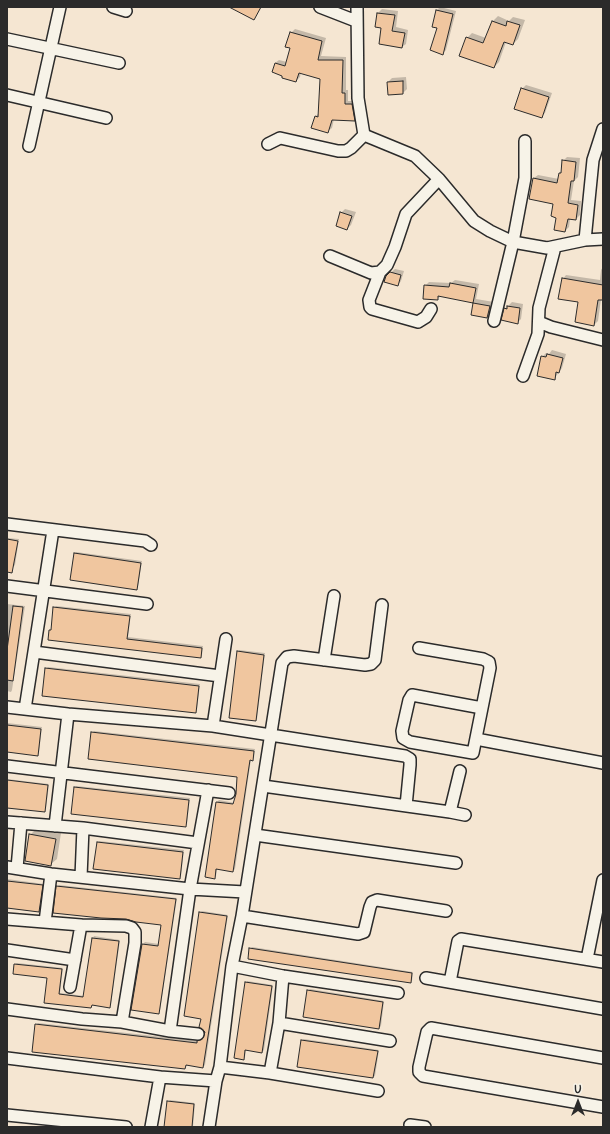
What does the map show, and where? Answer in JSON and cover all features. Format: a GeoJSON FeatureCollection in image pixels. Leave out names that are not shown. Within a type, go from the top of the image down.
{"type":"FeatureCollection","features":[{"type":"Feature","properties":{"kind":"street"},"geometry":{"type":"LineString","coordinates":[[29,146],[60,7]]}},
{"type":"Feature","properties":{"kind":"street"},"geometry":{"type":"LineString","coordinates":[[112,7],[126,11]]}},
{"type":"Feature","properties":{"kind":"street"},"geometry":{"type":"LineString","coordinates":[[320,7],[356,21]]}},
{"type":"Feature","properties":{"kind":"street"},"geometry":{"type":"LineString","coordinates":[[357,7],[358,98],[364,135]]}},
{"type":"Feature","properties":{"kind":"street"},"geometry":{"type":"LineString","coordinates":[[7,39],[119,63]]}},
{"type":"Feature","properties":{"kind":"street"},"geometry":{"type":"LineString","coordinates":[[7,95],[106,118]]}},
{"type":"Feature","properties":{"kind":"street"},"geometry":{"type":"LineString","coordinates":[[585,240],[593,160],[603,129]]}},
{"type":"Feature","properties":{"kind":"street"},"geometry":{"type":"LineString","coordinates":[[268,144],[280,138],[338,150],[346,150],[351,148],[364,135]]}},
{"type":"Feature","properties":{"kind":"street"},"geometry":{"type":"LineString","coordinates":[[364,135],[415,156],[439,179],[474,221],[490,231],[513,242],[547,248],[585,240],[603,239]]}},
{"type":"Feature","properties":{"kind":"street"},"geometry":{"type":"LineString","coordinates":[[494,321],[513,242],[525,178],[525,141]]}},
{"type":"Feature","properties":{"kind":"street"},"geometry":{"type":"LineString","coordinates":[[431,309],[426,317],[418,322],[370,307],[369,300],[380,272],[387,265],[406,214],[439,179]]}},
{"type":"Feature","properties":{"kind":"street"},"geometry":{"type":"LineString","coordinates":[[523,376],[538,334],[539,308],[555,247]]}},
{"type":"Feature","properties":{"kind":"street"},"geometry":{"type":"LineString","coordinates":[[330,256],[371,273],[380,272]]}},
{"type":"Feature","properties":{"kind":"street"},"geometry":{"type":"LineString","coordinates":[[539,322],[551,327],[603,340]]}},
{"type":"Feature","properties":{"kind":"street"},"geometry":{"type":"LineString","coordinates":[[7,524],[145,541],[151,545]]}},
{"type":"Feature","properties":{"kind":"street"},"geometry":{"type":"LineString","coordinates":[[25,709],[53,530]]}},
{"type":"Feature","properties":{"kind":"street"},"geometry":{"type":"LineString","coordinates":[[7,586],[147,604]]}},
{"type":"Feature","properties":{"kind":"street"},"geometry":{"type":"LineString","coordinates":[[324,660],[334,596]]}},
{"type":"Feature","properties":{"kind":"street"},"geometry":{"type":"LineString","coordinates":[[209,1127],[216,1081],[220,1067],[232,966],[242,916],[282,663],[287,657],[294,656],[365,665],[372,664],[375,660],[382,605]]}},
{"type":"Feature","properties":{"kind":"street"},"geometry":{"type":"LineString","coordinates":[[213,726],[226,639]]}},
{"type":"Feature","properties":{"kind":"street"},"geometry":{"type":"LineString","coordinates":[[420,648],[483,659],[488,662],[490,668],[476,739],[473,753],[410,742],[403,738],[402,731],[409,700],[412,695],[482,708]]}},
{"type":"Feature","properties":{"kind":"street"},"geometry":{"type":"LineString","coordinates":[[34,652],[220,676]]}},
{"type":"Feature","properties":{"kind":"street"},"geometry":{"type":"LineString","coordinates":[[7,707],[68,714],[213,726],[405,756],[410,759],[406,806]]}},
{"type":"Feature","properties":{"kind":"street"},"geometry":{"type":"LineString","coordinates":[[55,826],[68,714]]}},
{"type":"Feature","properties":{"kind":"street"},"geometry":{"type":"LineString","coordinates":[[476,739],[603,763]]}},
{"type":"Feature","properties":{"kind":"street"},"geometry":{"type":"LineString","coordinates":[[7,766],[228,793]]}},
{"type":"Feature","properties":{"kind":"street"},"geometry":{"type":"LineString","coordinates":[[450,812],[460,771]]}},
{"type":"Feature","properties":{"kind":"street"},"geometry":{"type":"LineString","coordinates":[[263,786],[464,815]]}},
{"type":"Feature","properties":{"kind":"street"},"geometry":{"type":"LineString","coordinates":[[170,1031],[190,889],[208,790]]}},
{"type":"Feature","properties":{"kind":"street"},"geometry":{"type":"LineString","coordinates":[[7,822],[83,828],[198,843]]}},
{"type":"Feature","properties":{"kind":"street"},"geometry":{"type":"LineString","coordinates":[[21,823],[12,868],[50,874],[190,889],[245,892]]}},
{"type":"Feature","properties":{"kind":"street"},"geometry":{"type":"LineString","coordinates":[[81,877],[83,828]]}},
{"type":"Feature","properties":{"kind":"street"},"geometry":{"type":"LineString","coordinates":[[255,835],[456,863]]}},
{"type":"Feature","properties":{"kind":"street"},"geometry":{"type":"LineString","coordinates":[[46,922],[50,874]]}},
{"type":"Feature","properties":{"kind":"street"},"geometry":{"type":"LineString","coordinates":[[587,959],[600,913],[603,880]]}},
{"type":"Feature","properties":{"kind":"street"},"geometry":{"type":"LineString","coordinates":[[242,916],[358,934],[364,932],[370,907],[372,902],[376,900],[446,911]]}},
{"type":"Feature","properties":{"kind":"street"},"geometry":{"type":"LineString","coordinates":[[7,919],[81,925],[126,926],[132,928],[135,932],[135,943],[122,1022]]}},
{"type":"Feature","properties":{"kind":"street"},"geometry":{"type":"LineString","coordinates":[[70,987],[81,925]]}},
{"type":"Feature","properties":{"kind":"street"},"geometry":{"type":"LineString","coordinates":[[450,982],[458,941],[461,939],[603,962]]}},
{"type":"Feature","properties":{"kind":"street"},"geometry":{"type":"LineString","coordinates":[[7,950],[75,960]]}},
{"type":"Feature","properties":{"kind":"street"},"geometry":{"type":"LineString","coordinates":[[232,966],[283,976],[398,993]]}},
{"type":"Feature","properties":{"kind":"street"},"geometry":{"type":"LineString","coordinates":[[270,1073],[279,1023],[283,976]]}},
{"type":"Feature","properties":{"kind":"street"},"geometry":{"type":"LineString","coordinates":[[426,978],[603,1009]]}},
{"type":"Feature","properties":{"kind":"street"},"geometry":{"type":"LineString","coordinates":[[7,1009],[74,1018],[122,1022],[170,1031],[198,1034]]}},
{"type":"Feature","properties":{"kind":"street"},"geometry":{"type":"LineString","coordinates":[[279,1023],[390,1041]]}},
{"type":"Feature","properties":{"kind":"street"},"geometry":{"type":"LineString","coordinates":[[603,1058],[431,1028],[427,1032],[419,1072],[423,1076],[603,1107]]}},
{"type":"Feature","properties":{"kind":"street"},"geometry":{"type":"LineString","coordinates":[[7,1058],[216,1081]]}},
{"type":"Feature","properties":{"kind":"street"},"geometry":{"type":"LineString","coordinates":[[220,1067],[270,1073],[378,1091]]}},
{"type":"Feature","properties":{"kind":"street"},"geometry":{"type":"LineString","coordinates":[[151,1127],[160,1076]]}},
{"type":"Feature","properties":{"kind":"street"},"geometry":{"type":"LineString","coordinates":[[7,1115],[126,1127]]}},
{"type":"Feature","properties":{"kind":"street"},"geometry":{"type":"LineString","coordinates":[[410,1124],[425,1127]]}},
{"type":"Feature","properties":{"kind":"building"},"geometry":{"type":"Polygon","coordinates":[[[229,7],[261,7],[254,20],[229,7]]]}},
{"type":"Feature","properties":{"kind":"building"},"geometry":{"type":"Polygon","coordinates":[[[436,10],[453,14],[443,55],[430,50],[437,28],[432,27],[436,10]]]}},
{"type":"Feature","properties":{"kind":"building"},"geometry":{"type":"Polygon","coordinates":[[[377,13],[395,15],[392,31],[405,33],[402,48],[379,44],[381,28],[375,27],[377,13]]]}},
{"type":"Feature","properties":{"kind":"building"},"geometry":{"type":"Polygon","coordinates":[[[492,21],[506,26],[507,21],[520,25],[513,45],[504,42],[494,68],[459,56],[466,37],[483,43],[492,21]]]}},
{"type":"Feature","properties":{"kind":"building"},"geometry":{"type":"Polygon","coordinates":[[[290,32],[322,41],[318,60],[343,60],[342,93],[345,93],[345,104],[352,104],[355,121],[332,120],[328,133],[311,128],[315,116],[318,117],[320,79],[299,73],[296,82],[282,78],[282,76],[272,72],[275,63],[285,66],[290,48],[285,47],[290,32]]]}},
{"type":"Feature","properties":{"kind":"building"},"geometry":{"type":"Polygon","coordinates":[[[403,81],[403,94],[388,95],[387,82],[403,81]]]}},
{"type":"Feature","properties":{"kind":"building"},"geometry":{"type":"Polygon","coordinates":[[[521,88],[549,97],[542,118],[514,109],[521,88]]]}},
{"type":"Feature","properties":{"kind":"building"},"geometry":{"type":"Polygon","coordinates":[[[562,160],[576,162],[574,181],[571,181],[568,203],[578,205],[576,220],[568,219],[565,232],[554,230],[556,218],[551,216],[553,204],[529,199],[533,178],[557,183],[559,173],[561,173],[562,160]]]}},
{"type":"Feature","properties":{"kind":"building"},"geometry":{"type":"Polygon","coordinates":[[[340,212],[352,216],[347,230],[336,226],[340,212]]]}},
{"type":"Feature","properties":{"kind":"building"},"geometry":{"type":"Polygon","coordinates":[[[390,272],[401,275],[398,286],[384,282],[386,276],[390,272]]]}},
{"type":"Feature","properties":{"kind":"building"},"geometry":{"type":"Polygon","coordinates":[[[562,278],[603,285],[603,300],[598,300],[594,326],[575,322],[578,302],[558,299],[562,278]]]}},
{"type":"Feature","properties":{"kind":"building"},"geometry":{"type":"Polygon","coordinates":[[[450,283],[476,288],[473,303],[438,296],[438,300],[423,299],[424,285],[449,287],[450,283]]]}},
{"type":"Feature","properties":{"kind":"building"},"geometry":{"type":"Polygon","coordinates":[[[473,303],[490,306],[487,318],[471,315],[473,303]]]}},
{"type":"Feature","properties":{"kind":"building"},"geometry":{"type":"Polygon","coordinates":[[[507,306],[520,308],[518,324],[501,320],[504,308],[507,309],[507,306]]]}},
{"type":"Feature","properties":{"kind":"building"},"geometry":{"type":"Polygon","coordinates":[[[547,354],[563,358],[559,373],[556,372],[555,380],[537,376],[541,356],[546,357],[547,354]]]}},
{"type":"Feature","properties":{"kind":"building"},"geometry":{"type":"Polygon","coordinates":[[[7,539],[18,541],[12,573],[7,572],[7,539]]]}},
{"type":"Feature","properties":{"kind":"building"},"geometry":{"type":"Polygon","coordinates":[[[74,553],[141,563],[137,590],[70,580],[74,553]]]}},
{"type":"Feature","properties":{"kind":"building"},"geometry":{"type":"Polygon","coordinates":[[[13,606],[23,607],[13,681],[7,680],[7,650],[13,606]]]}},
{"type":"Feature","properties":{"kind":"building"},"geometry":{"type":"Polygon","coordinates":[[[53,607],[130,616],[127,639],[202,648],[201,658],[48,640],[49,630],[51,630],[53,607]]]}},
{"type":"Feature","properties":{"kind":"building"},"geometry":{"type":"Polygon","coordinates":[[[237,651],[264,655],[256,721],[229,718],[237,651]]]}},
{"type":"Feature","properties":{"kind":"building"},"geometry":{"type":"Polygon","coordinates":[[[45,668],[199,686],[196,713],[42,696],[45,668]]]}},
{"type":"Feature","properties":{"kind":"building"},"geometry":{"type":"Polygon","coordinates":[[[7,725],[41,729],[38,756],[7,752],[7,725]]]}},
{"type":"Feature","properties":{"kind":"building"},"geometry":{"type":"Polygon","coordinates":[[[91,732],[254,751],[253,761],[250,760],[233,872],[216,869],[215,879],[205,877],[216,802],[233,804],[236,794],[237,777],[88,759],[91,732]]]}},
{"type":"Feature","properties":{"kind":"building"},"geometry":{"type":"Polygon","coordinates":[[[7,780],[48,785],[45,812],[7,808],[7,780]]]}},
{"type":"Feature","properties":{"kind":"building"},"geometry":{"type":"Polygon","coordinates":[[[74,787],[189,800],[186,827],[71,814],[74,787]]]}},
{"type":"Feature","properties":{"kind":"building"},"geometry":{"type":"Polygon","coordinates":[[[29,834],[56,839],[51,866],[25,861],[29,834]]]}},
{"type":"Feature","properties":{"kind":"building"},"geometry":{"type":"Polygon","coordinates":[[[97,842],[183,852],[180,879],[93,869],[97,842]]]}},
{"type":"Feature","properties":{"kind":"building"},"geometry":{"type":"Polygon","coordinates":[[[7,881],[43,885],[39,912],[7,908],[7,881]]]}},
{"type":"Feature","properties":{"kind":"building"},"geometry":{"type":"Polygon","coordinates":[[[56,886],[176,899],[159,1014],[131,1010],[142,944],[158,946],[161,925],[136,922],[126,919],[53,913],[56,886]]]}},
{"type":"Feature","properties":{"kind":"building"},"geometry":{"type":"Polygon","coordinates":[[[199,912],[227,916],[203,1068],[186,1065],[185,1069],[32,1052],[35,1024],[197,1043],[197,1041],[203,1038],[205,1032],[199,1027],[201,1019],[184,1016],[199,912]]]}},
{"type":"Feature","properties":{"kind":"building"},"geometry":{"type":"Polygon","coordinates":[[[92,938],[119,941],[110,1008],[92,1005],[91,1008],[44,1003],[47,978],[13,974],[14,964],[62,969],[59,994],[83,997],[92,938]]]}},
{"type":"Feature","properties":{"kind":"building"},"geometry":{"type":"Polygon","coordinates":[[[249,948],[412,973],[411,983],[248,959],[249,948]]]}},
{"type":"Feature","properties":{"kind":"building"},"geometry":{"type":"Polygon","coordinates":[[[245,982],[272,986],[262,1053],[245,1050],[244,1060],[234,1058],[245,982]]]}},
{"type":"Feature","properties":{"kind":"building"},"geometry":{"type":"Polygon","coordinates":[[[307,990],[383,1002],[379,1029],[303,1017],[307,990]]]}},
{"type":"Feature","properties":{"kind":"building"},"geometry":{"type":"Polygon","coordinates":[[[301,1040],[378,1051],[373,1078],[297,1067],[301,1040]]]}},
{"type":"Feature","properties":{"kind":"building"},"geometry":{"type":"Polygon","coordinates":[[[167,1101],[194,1104],[192,1127],[164,1127],[167,1101]]]}}]}
